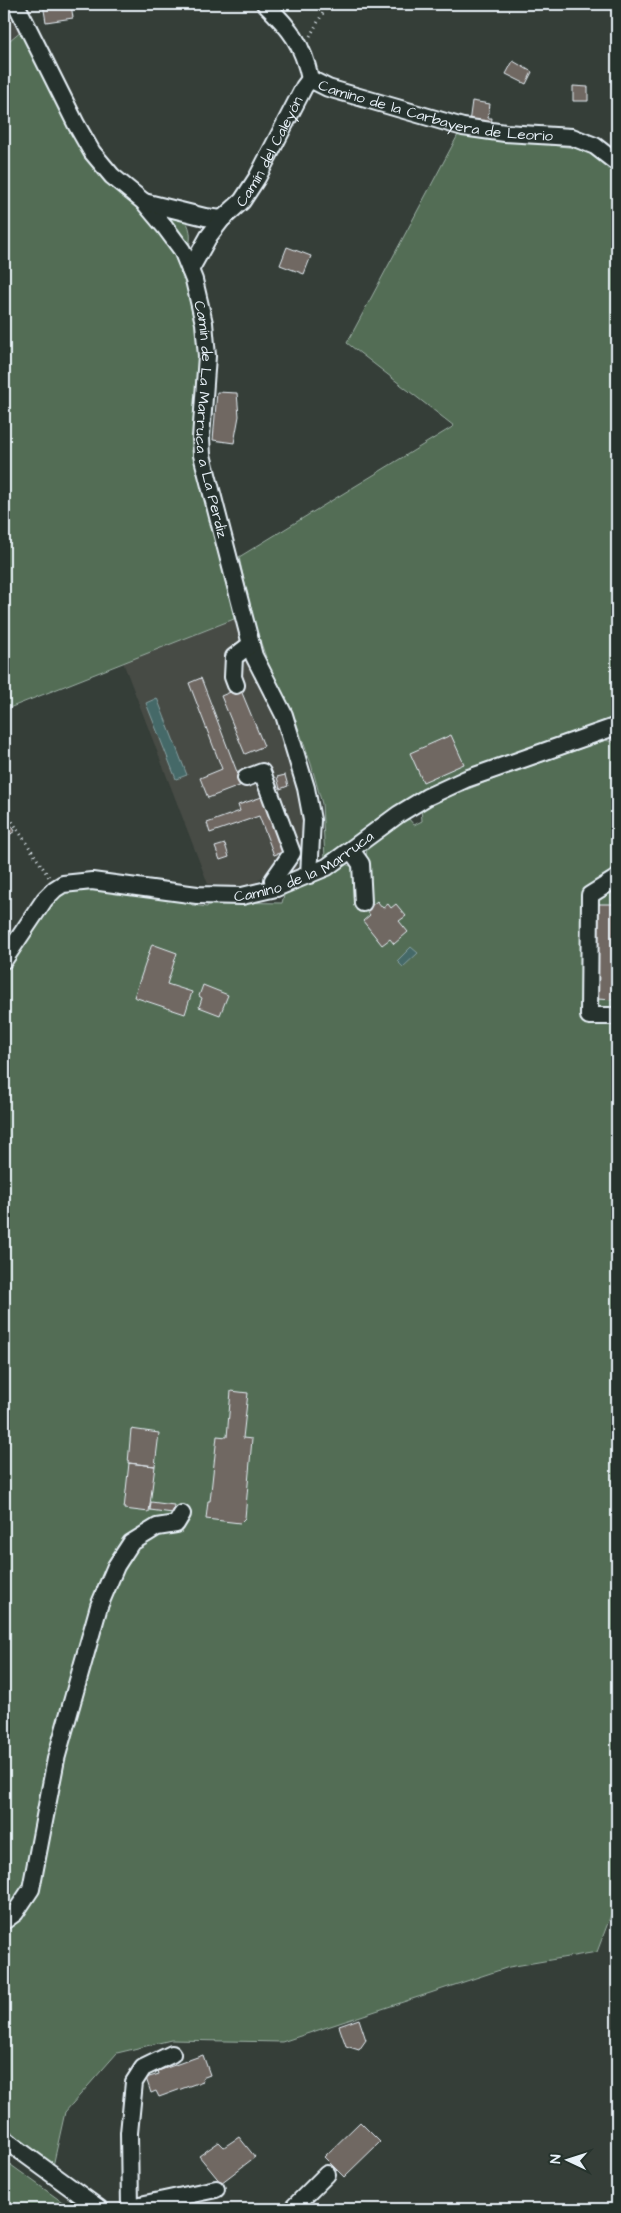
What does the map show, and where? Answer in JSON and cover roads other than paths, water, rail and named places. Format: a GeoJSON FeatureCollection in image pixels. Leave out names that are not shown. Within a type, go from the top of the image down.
{"type":"FeatureCollection","features":[{"type":"Feature","properties":{"kind":"street","name":"Camín de La Marruca a La Perdiz"},"geometry":{"type":"LineString","coordinates":[[16,4],[92,152],[112,176],[144,202],[165,227],[182,250],[190,270],[204,323],[207,356],[201,438],[202,455],[250,644],[254,656],[284,715],[306,788],[312,820],[309,875]]}},
{"type":"Feature","properties":{"kind":"street","name":"Camino de la Carbayera de Leorio"},"geometry":{"type":"LineString","coordinates":[[264,4],[304,43],[310,80],[328,88],[463,127],[505,133],[572,137],[595,146],[617,163]]}},
{"type":"Feature","properties":{"kind":"street","name":"Camín del Caleyón"},"geometry":{"type":"LineString","coordinates":[[190,270],[209,236],[222,219],[242,201],[257,178],[304,87],[310,80]]}},
{"type":"Feature","properties":{"kind":"street","name":"Camín del Caleyón"},"geometry":{"type":"LineString","coordinates":[[144,202],[205,217],[222,219]]}},
{"type":"Feature","properties":{"kind":"street"},"geometry":{"type":"LineString","coordinates":[[236,685],[233,677],[234,657],[250,644]]}},
{"type":"Feature","properties":{"kind":"street","name":"Camino de la Marruca"},"geometry":{"type":"LineString","coordinates":[[4,960],[45,900],[55,889],[63,884],[92,882],[197,895],[242,896],[276,888],[327,867],[398,814],[427,797],[466,779],[617,726]]}},
{"type":"Feature","properties":{"kind":"street"},"geometry":{"type":"LineString","coordinates":[[246,778],[262,772],[292,853],[273,880],[276,888]]}},
{"type":"Feature","properties":{"kind":"street"},"geometry":{"type":"LineString","coordinates":[[350,850],[361,864],[362,903]]}},
{"type":"Feature","properties":{"kind":"street"},"geometry":{"type":"LineString","coordinates":[[617,878],[590,895],[589,1006],[589,1016],[617,1016]]}},
{"type":"Feature","properties":{"kind":"street"},"geometry":{"type":"LineString","coordinates":[[4,1922],[31,1889],[56,1759],[99,1606],[112,1574],[132,1544],[157,1527],[176,1524],[182,1514]]}},
{"type":"Feature","properties":{"kind":"street"},"geometry":{"type":"LineString","coordinates":[[172,2054],[143,2068],[134,2082],[130,2133],[131,2208],[216,2189]]}},
{"type":"Feature","properties":{"kind":"street"},"geometry":{"type":"LineString","coordinates":[[4,2139],[75,2193],[100,2209]]}},
{"type":"Feature","properties":{"kind":"street"},"geometry":{"type":"LineString","coordinates":[[292,2209],[327,2174]]}},
{"type":"Feature","properties":{"kind":"water"},"geometry":{"type":"Polygon","coordinates":[[[157,698],[187,775],[176,779],[146,703],[157,698]]]}},
{"type":"Feature","properties":{"kind":"water"},"geometry":{"type":"Polygon","coordinates":[[[411,947],[418,953],[403,967],[397,961],[411,947]]]}}]}
